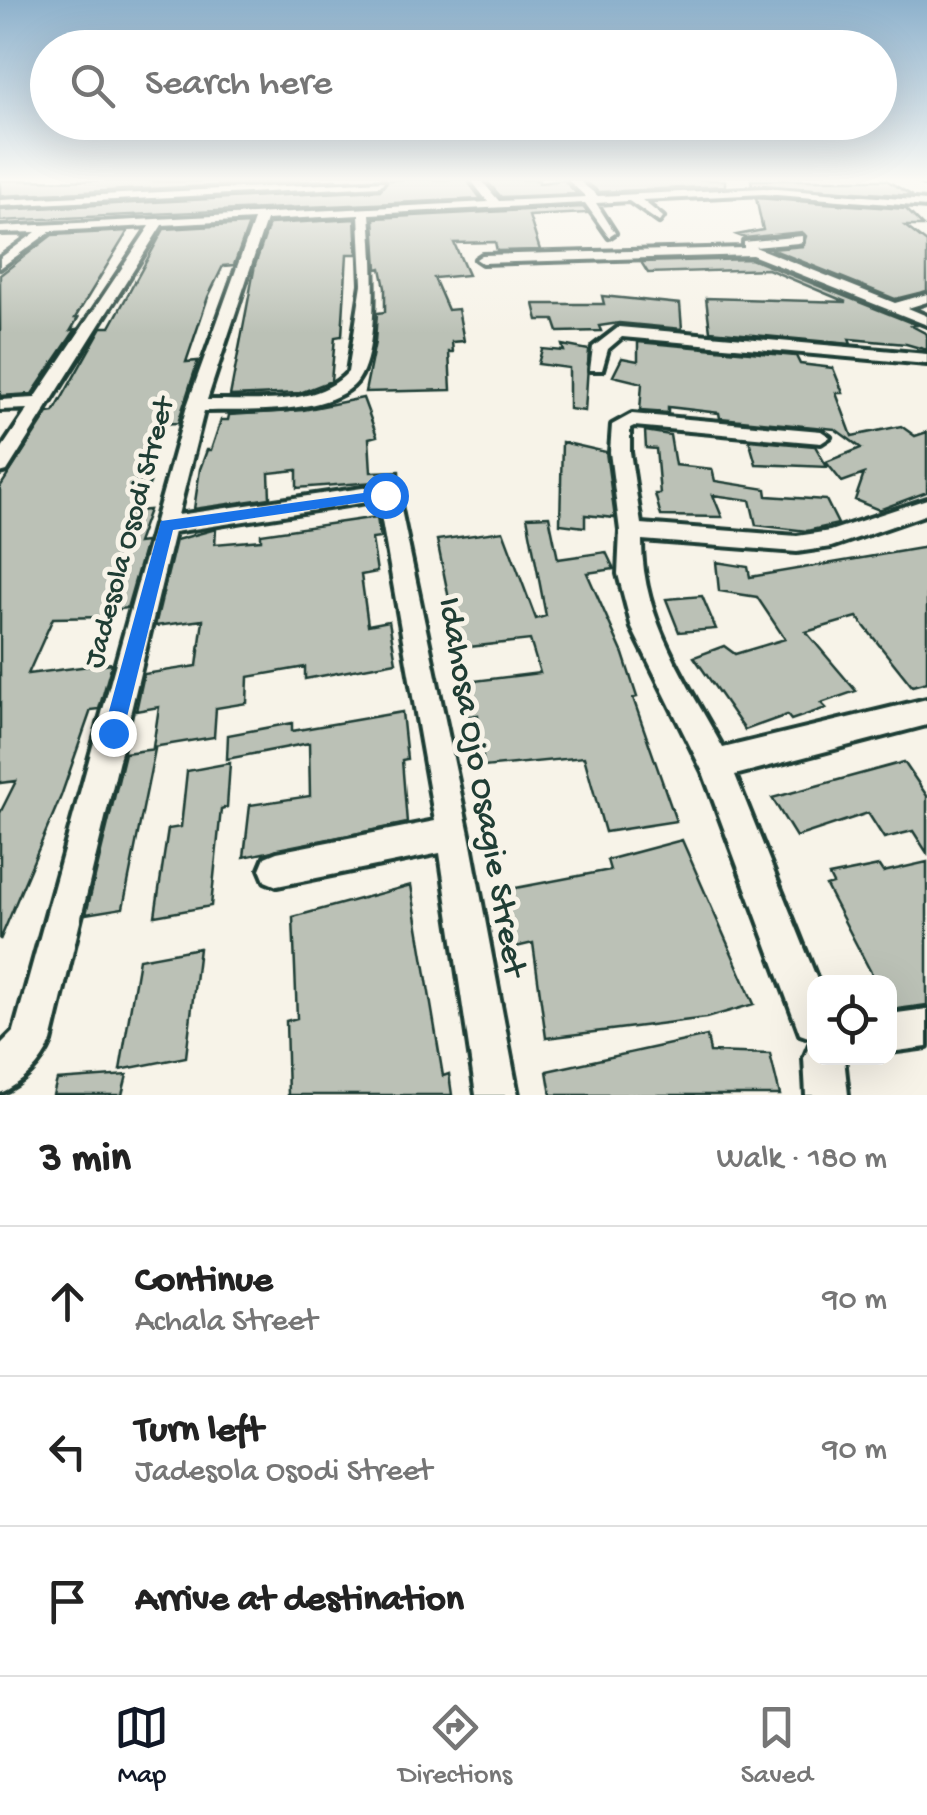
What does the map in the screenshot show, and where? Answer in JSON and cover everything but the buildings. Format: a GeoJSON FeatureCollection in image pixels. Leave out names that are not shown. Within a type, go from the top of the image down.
{"type":"FeatureCollection","features":[{"type":"Feature","properties":{"kind":"street"},"geometry":{"type":"LineString","coordinates":[[0,264],[45,231]]}},
{"type":"Feature","properties":{"kind":"street"},"geometry":{"type":"LineString","coordinates":[[0,466],[153,231]]}},
{"type":"Feature","properties":{"kind":"street","name":"Jadesola Osodi Street"},"geometry":{"type":"LineString","coordinates":[[0,1073],[31,1042],[196,406],[264,231]]}},
{"type":"Feature","properties":{"kind":"street"},"geometry":{"type":"LineString","coordinates":[[196,406],[322,398],[350,384],[356,374],[369,284],[365,231]]}},
{"type":"Feature","properties":{"kind":"street"},"geometry":{"type":"LineString","coordinates":[[754,252],[748,245],[798,239]]}},
{"type":"Feature","properties":{"kind":"street"},"geometry":{"type":"LineString","coordinates":[[482,259],[754,252],[927,320]]}},
{"type":"Feature","properties":{"kind":"street"},"geometry":{"type":"LineString","coordinates":[[897,307],[927,298]]}},
{"type":"Feature","properties":{"kind":"street"},"geometry":{"type":"LineString","coordinates":[[596,368],[601,347],[619,332],[927,359]]}},
{"type":"Feature","properties":{"kind":"street"},"geometry":{"type":"LineString","coordinates":[[0,405],[40,403]]}},
{"type":"Feature","properties":{"kind":"street"},"geometry":{"type":"LineString","coordinates":[[807,1002],[716,765],[645,628],[630,574],[631,531],[620,452],[624,422],[821,436]]}},
{"type":"Feature","properties":{"kind":"street","name":"Idahosa Ojo Osagie Street"},"geometry":{"type":"LineString","coordinates":[[167,526],[385,495],[453,834],[497,1095]]}},
{"type":"Feature","properties":{"kind":"street"},"geometry":{"type":"LineString","coordinates":[[631,531],[797,544],[832,539],[927,506]]}},
{"type":"Feature","properties":{"kind":"street"},"geometry":{"type":"LineString","coordinates":[[716,765],[927,712]]}},
{"type":"Feature","properties":{"kind":"street"},"geometry":{"type":"LineString","coordinates":[[277,869],[453,834]]}},
{"type":"Feature","properties":{"kind":"street"},"geometry":{"type":"LineString","coordinates":[[897,1032],[927,1028]]}},
{"type":"Feature","properties":{"kind":"street"},"geometry":{"type":"LineString","coordinates":[[825,1065],[827,1095]]}},
{"type":"Feature","properties":{"kind":"route"},"geometry":{"type":"LineString","coordinates":[[113,733],[167,526],[376,493],[385,495]]}}]}
